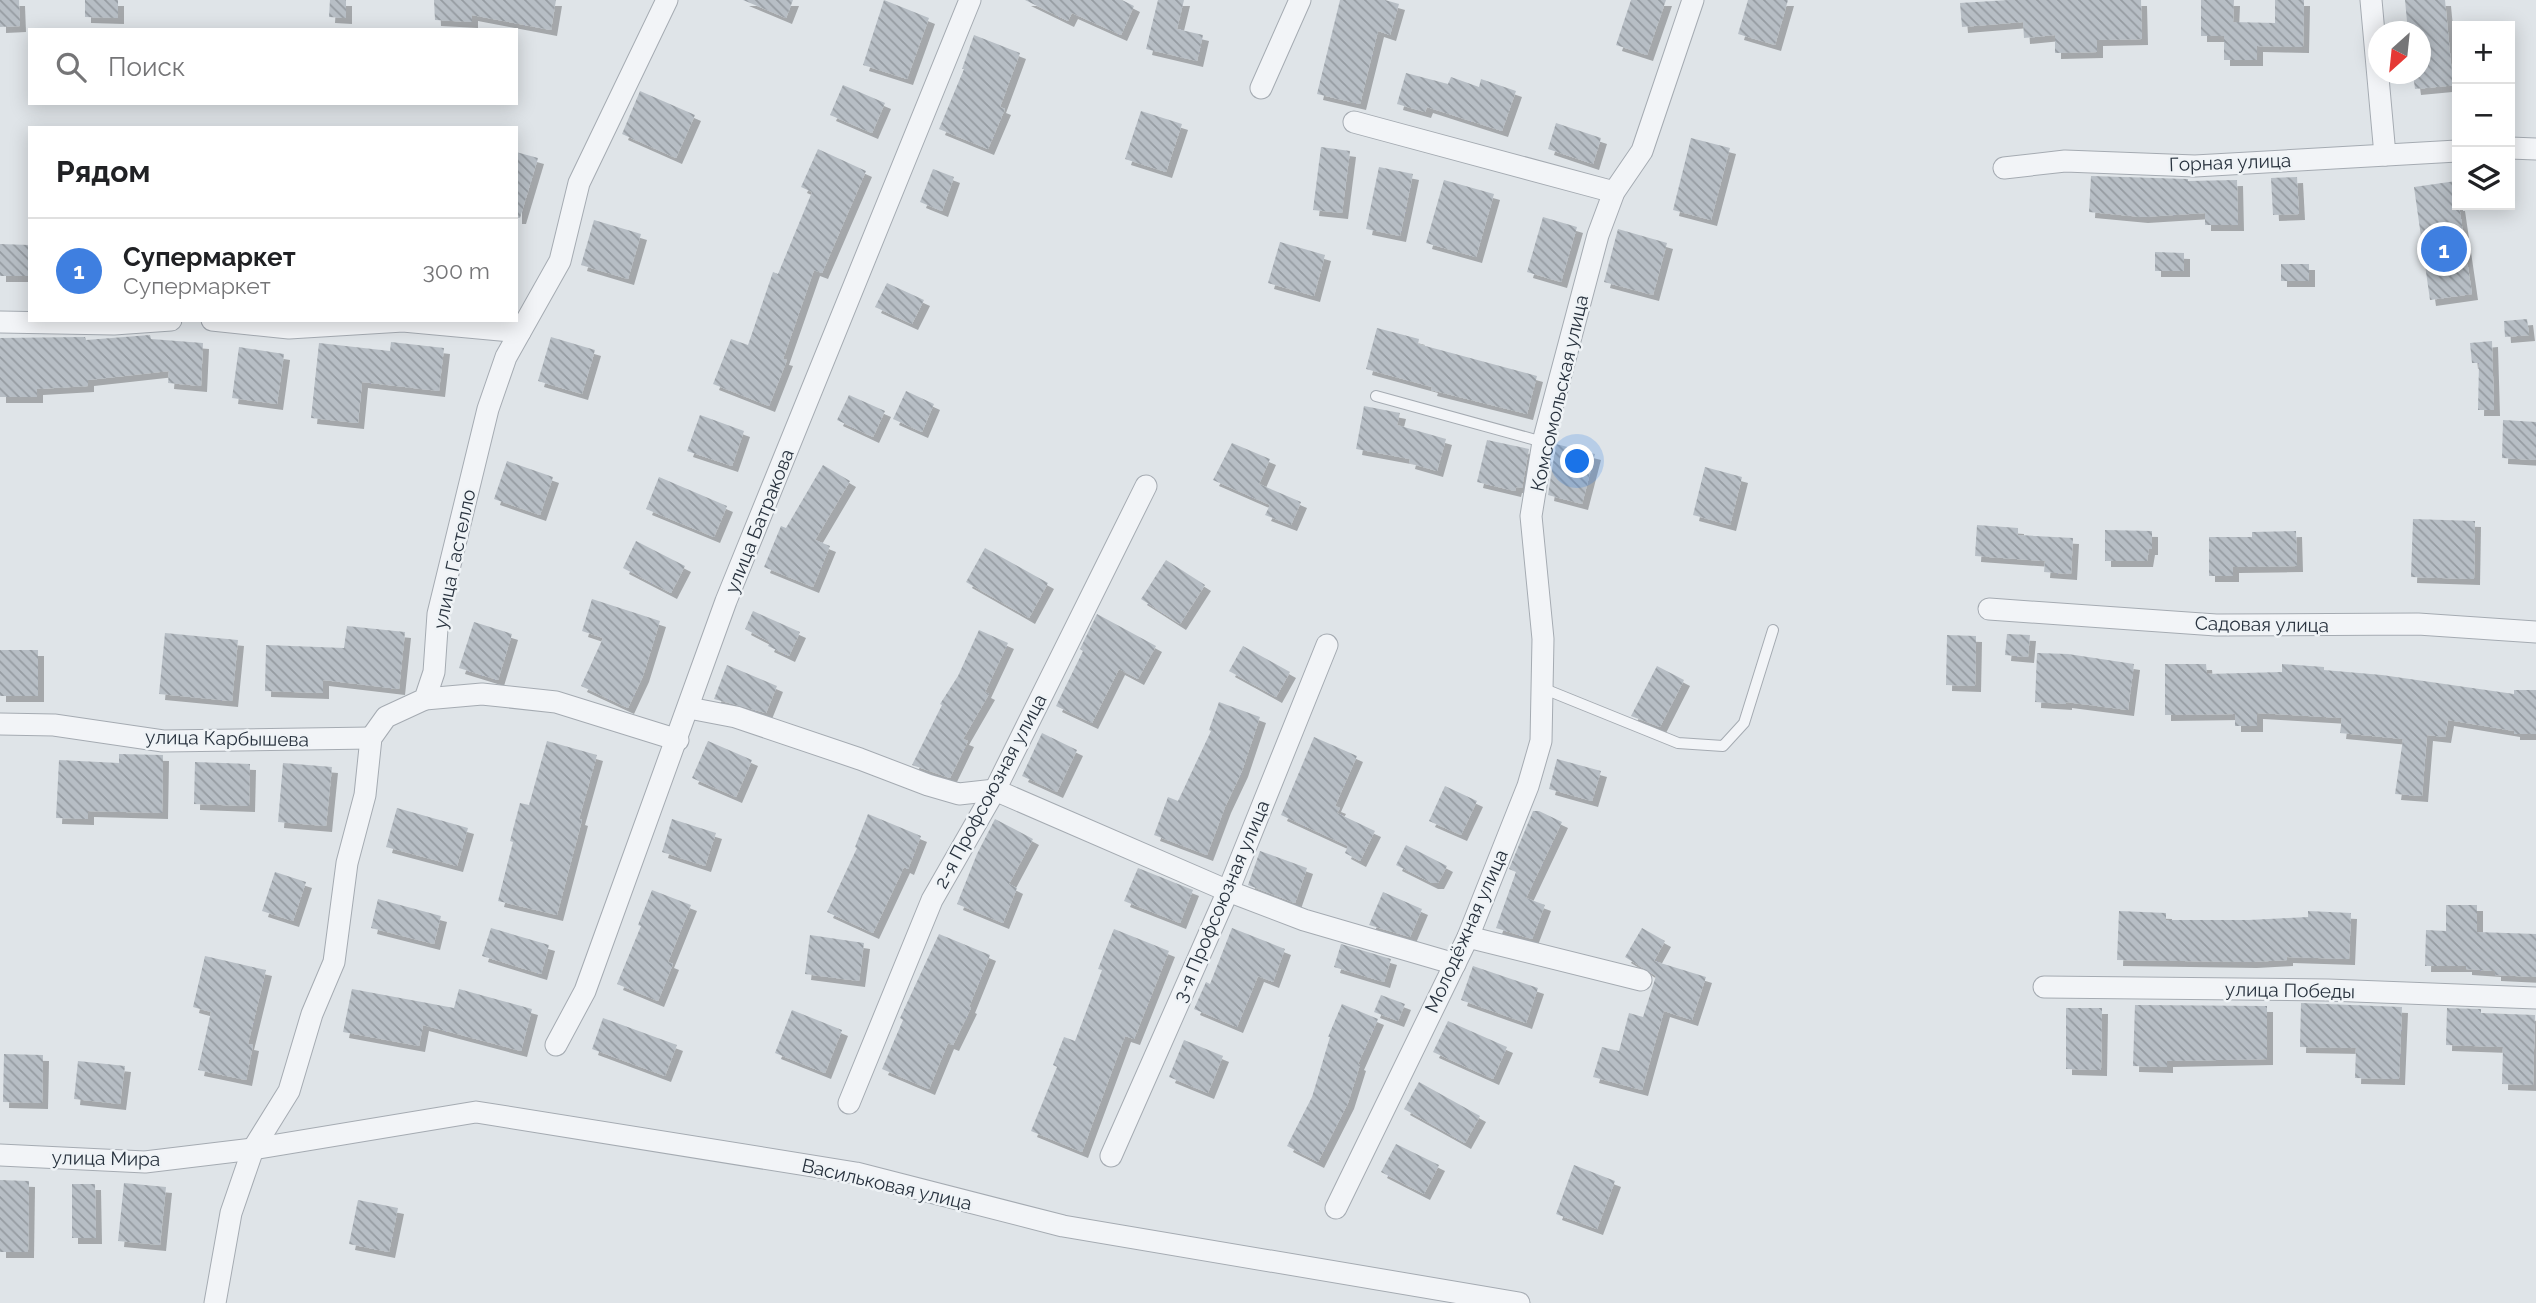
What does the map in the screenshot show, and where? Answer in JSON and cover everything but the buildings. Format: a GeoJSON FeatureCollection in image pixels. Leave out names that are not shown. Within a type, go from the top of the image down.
{"type":"FeatureCollection","features":[{"type":"Feature","properties":{"kind":"street","name":"улица Гастелло"},"geometry":{"type":"LineString","coordinates":[[425,699],[434,672],[438,614],[488,409],[506,356],[560,261],[579,183],[667,0]]}},
{"type":"Feature","properties":{"kind":"street","name":"улица Батракова"},"geometry":{"type":"LineString","coordinates":[[556,1045],[585,991],[678,740],[726,601],[968,0]]}},
{"type":"Feature","properties":{"kind":"street"},"geometry":{"type":"LineString","coordinates":[[1261,88],[1300,0]]}},
{"type":"Feature","properties":{"kind":"street","name":"Комсомольская улица"},"geometry":{"type":"LineString","coordinates":[[1543,639],[1531,516],[1543,442],[1598,235],[1614,192],[1642,152],[1693,0]]}},
{"type":"Feature","properties":{"kind":"street"},"geometry":{"type":"LineString","coordinates":[[2371,0],[2385,155]]}},
{"type":"Feature","properties":{"kind":"street"},"geometry":{"type":"LineString","coordinates":[[1354,122],[1614,192]]}},
{"type":"Feature","properties":{"kind":"street"},"geometry":{"type":"LineString","coordinates":[[2515,148],[2536,149]]}},
{"type":"Feature","properties":{"kind":"street","name":"Горная улица"},"geometry":{"type":"LineString","coordinates":[[2004,168],[2065,161],[2195,166],[2452,151]]}},
{"type":"Feature","properties":{"kind":"street"},"geometry":{"type":"LineString","coordinates":[[0,322],[142,322]]}},
{"type":"Feature","properties":{"kind":"street"},"geometry":{"type":"LineString","coordinates":[[231,322],[289,328],[387,322]]}},
{"type":"Feature","properties":{"kind":"street"},"geometry":{"type":"LineString","coordinates":[[414,322],[520,332]]}},
{"type":"Feature","properties":{"kind":"street","name":"2-я Профсоюзная улица"},"geometry":{"type":"LineString","coordinates":[[849,1103],[932,900],[995,790],[1146,486]]}},
{"type":"Feature","properties":{"kind":"street","name":"Садовая улица"},"geometry":{"type":"LineString","coordinates":[[1989,610],[2216,625],[2418,624],[2536,632]]}},
{"type":"Feature","properties":{"kind":"street","name":"Молодёжная улица"},"geometry":{"type":"LineString","coordinates":[[1336,1208],[1468,937],[1528,786],[1541,741],[1543,639]]}},
{"type":"Feature","properties":{"kind":"street","name":"3-я Профсоюзная улица"},"geometry":{"type":"LineString","coordinates":[[1111,1156],[1228,891],[1327,645]]}},
{"type":"Feature","properties":{"kind":"street"},"geometry":{"type":"LineString","coordinates":[[215,1303],[231,1213],[253,1149],[289,1091],[312,1014],[334,962],[347,863],[365,795],[371,738],[386,717],[425,699],[482,694],[556,702],[678,740]]}},
{"type":"Feature","properties":{"kind":"street"},"geometry":{"type":"LineString","coordinates":[[689,708],[736,718],[960,794],[995,790],[1228,891],[1304,920],[1455,964]]}},
{"type":"Feature","properties":{"kind":"street","name":"улица Карбышева"},"geometry":{"type":"LineString","coordinates":[[0,724],[54,725],[163,741],[371,738]]}},
{"type":"Feature","properties":{"kind":"street"},"geometry":{"type":"LineString","coordinates":[[1468,937],[1641,980]]}},
{"type":"Feature","properties":{"kind":"street","name":"улица Победы"},"geometry":{"type":"LineString","coordinates":[[2044,987],[2328,990],[2536,998]]}},
{"type":"Feature","properties":{"kind":"street","name":"Васильковая улица"},"geometry":{"type":"LineString","coordinates":[[253,1149],[476,1112],[856,1173],[1063,1226],[1519,1303]]}},
{"type":"Feature","properties":{"kind":"street","name":"улица Мира"},"geometry":{"type":"LineString","coordinates":[[0,1155],[145,1162],[253,1149]]}},
{"type":"Feature","properties":{"kind":"lane"},"geometry":{"type":"LineString","coordinates":[[1376,396],[1543,442]]}},
{"type":"Feature","properties":{"kind":"lane"},"geometry":{"type":"LineString","coordinates":[[1542,688],[1678,743],[1723,746],[1744,723],[1773,630]]}},
{"type":"Feature","properties":{"kind":"place","name":"Супермаркет"},"geometry":{"type":"Point","coordinates":[2444,249]}}]}
